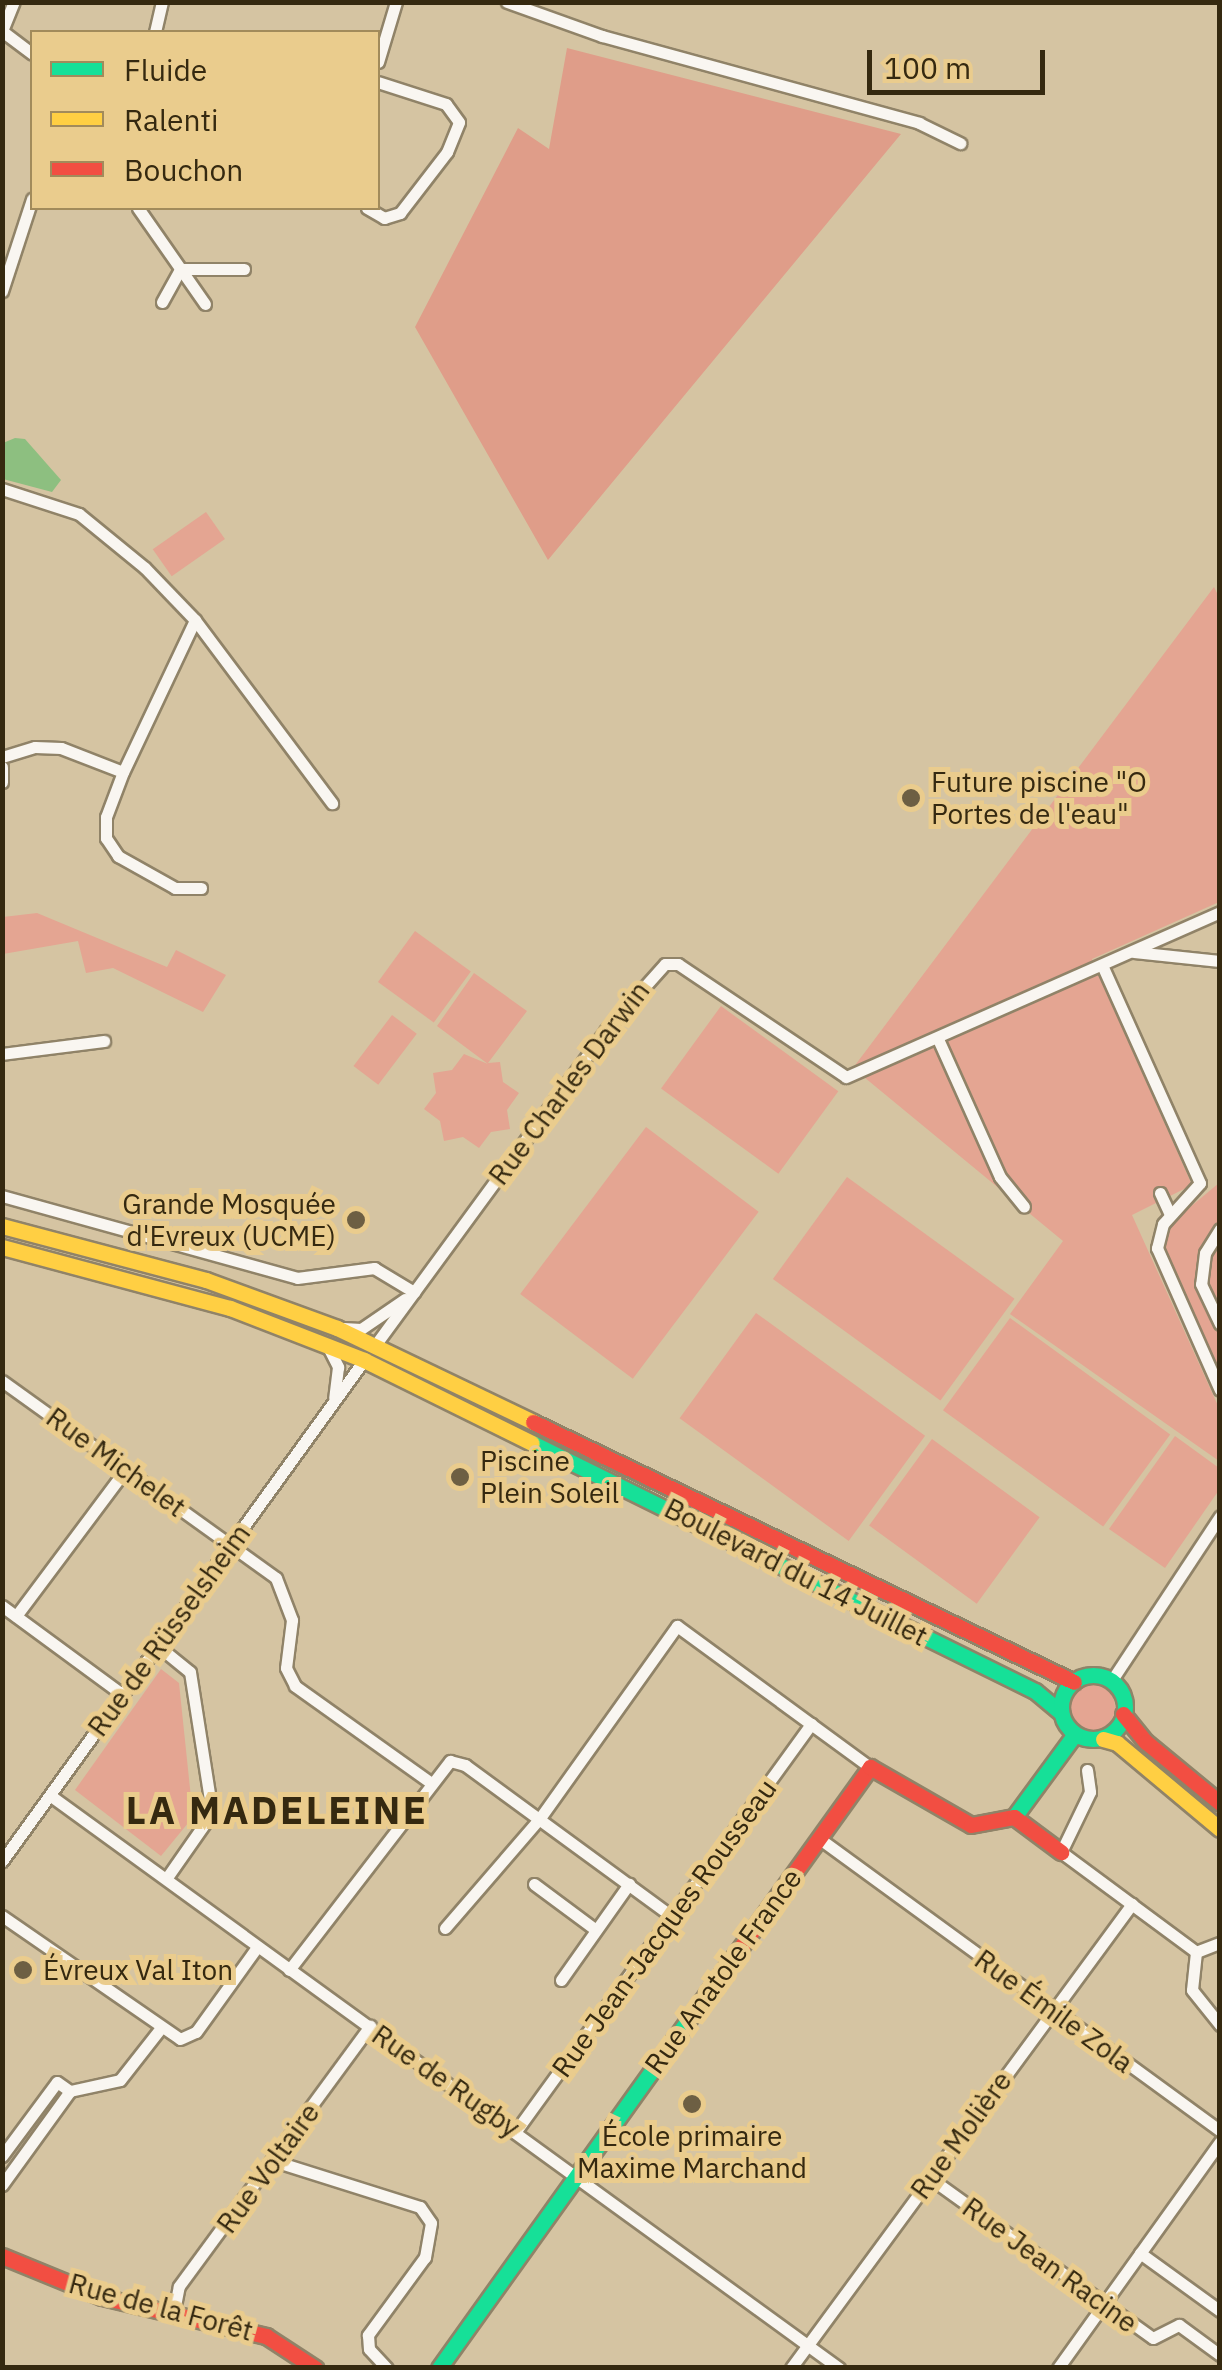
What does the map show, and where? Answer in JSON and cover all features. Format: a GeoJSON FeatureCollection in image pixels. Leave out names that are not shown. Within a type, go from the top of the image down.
{"type":"FeatureCollection","features":[{"type":"Feature","properties":{"kind":"main road","name":"Boulevard du 14 Juillet"},"geometry":{"type":"LineString","coordinates":[[2,1226],[206,1280],[337,1328],[1074,1682],[1094,1674],[1112,1680]]}},
{"type":"Feature","properties":{"kind":"main road","name":"Boulevard du 14 Juillet"},"geometry":{"type":"LineString","coordinates":[[2,1247],[124,1276],[364,1360],[1035,1691],[1061,1713],[1075,1734]]}},
{"type":"Feature","properties":{"kind":"main road"},"geometry":{"type":"LineString","coordinates":[[364,1360],[376,1344]]}},
{"type":"Feature","properties":{"kind":"main road"},"geometry":{"type":"LineString","coordinates":[[1112,1680],[1122,1691],[1124,1714],[1146,1742],[1220,1802]]}},
{"type":"Feature","properties":{"kind":"main road"},"geometry":{"type":"LineString","coordinates":[[1061,1713],[1074,1682]]}},
{"type":"Feature","properties":{"kind":"main road"},"geometry":{"type":"LineString","coordinates":[[1103,1739],[1124,1714]]}},
{"type":"Feature","properties":{"kind":"main road"},"geometry":{"type":"LineString","coordinates":[[870,1767],[971,1825],[1014,1817],[1075,1734],[1103,1739],[1117,1743],[1220,1830]]}},
{"type":"Feature","properties":{"kind":"main road","name":"Rue Anatole France"},"geometry":{"type":"LineString","coordinates":[[438,2368],[870,1767]]}},
{"type":"Feature","properties":{"kind":"main road"},"geometry":{"type":"LineString","coordinates":[[1014,1817],[1061,1852]]}},
{"type":"Feature","properties":{"kind":"main road","name":"Rue de la Forêt"},"geometry":{"type":"LineString","coordinates":[[2,2256],[102,2297],[174,2311],[266,2336],[315,2368]]}},
{"type":"Feature","properties":{"kind":"street"},"geometry":{"type":"LineString","coordinates":[[14,2],[2,31],[30,52]]}},
{"type":"Feature","properties":{"kind":"street"},"geometry":{"type":"LineString","coordinates":[[155,30],[162,2]]}},
{"type":"Feature","properties":{"kind":"street"},"geometry":{"type":"LineString","coordinates":[[380,55],[396,2]]}},
{"type":"Feature","properties":{"kind":"street"},"geometry":{"type":"LineString","coordinates":[[506,2],[618,40],[918,123],[960,143]]}},
{"type":"Feature","properties":{"kind":"street"},"geometry":{"type":"LineString","coordinates":[[370,210],[384,218],[400,213],[447,152],[458,122],[446,104],[380,83]]}},
{"type":"Feature","properties":{"kind":"street"},"geometry":{"type":"LineString","coordinates":[[2,291],[30,205]]}},
{"type":"Feature","properties":{"kind":"street"},"geometry":{"type":"LineString","coordinates":[[139,210],[205,304]]}},
{"type":"Feature","properties":{"kind":"street"},"geometry":{"type":"LineString","coordinates":[[180,268],[244,269]]}},
{"type":"Feature","properties":{"kind":"street"},"geometry":{"type":"LineString","coordinates":[[162,302],[180,268]]}},
{"type":"Feature","properties":{"kind":"street"},"geometry":{"type":"LineString","coordinates":[[2,489],[79,514],[195,620],[332,803]]}},
{"type":"Feature","properties":{"kind":"street"},"geometry":{"type":"LineString","coordinates":[[195,620],[123,772],[106,816],[106,838],[118,856],[175,888],[201,888]]}},
{"type":"Feature","properties":{"kind":"street"},"geometry":{"type":"LineString","coordinates":[[2,757],[35,747],[62,748],[123,772]]}},
{"type":"Feature","properties":{"kind":"street"},"geometry":{"type":"LineString","coordinates":[[2,767],[2,782]]}},
{"type":"Feature","properties":{"kind":"street","name":"Rue Charles Darwin"},"geometry":{"type":"LineString","coordinates":[[412,1295],[606,1031],[665,964],[678,964],[846,1077],[1220,912]]}},
{"type":"Feature","properties":{"kind":"street"},"geometry":{"type":"LineString","coordinates":[[1130,952],[1220,961]]}},
{"type":"Feature","properties":{"kind":"street"},"geometry":{"type":"LineString","coordinates":[[1102,965],[1200,1183],[1170,1214],[1157,1248],[1220,1390]]}},
{"type":"Feature","properties":{"kind":"street"},"geometry":{"type":"LineString","coordinates":[[938,1039],[1000,1177],[1024,1207]]}},
{"type":"Feature","properties":{"kind":"street"},"geometry":{"type":"LineString","coordinates":[[2,1054],[104,1041]]}},
{"type":"Feature","properties":{"kind":"street"},"geometry":{"type":"LineString","coordinates":[[1160,1194],[1170,1214]]}},
{"type":"Feature","properties":{"kind":"street"},"geometry":{"type":"LineString","coordinates":[[2,1196],[296,1278],[374,1268],[412,1295]]}},
{"type":"Feature","properties":{"kind":"street"},"geometry":{"type":"LineString","coordinates":[[1220,1229],[1205,1253],[1201,1284],[1220,1324]]}},
{"type":"Feature","properties":{"kind":"street"},"geometry":{"type":"LineString","coordinates":[[337,1328],[361,1328],[412,1295]]}},
{"type":"Feature","properties":{"kind":"street"},"geometry":{"type":"LineString","coordinates":[[376,1344],[412,1295]]}},
{"type":"Feature","properties":{"kind":"street"},"geometry":{"type":"LineString","coordinates":[[326,1345],[338,1367],[335,1391]]}},
{"type":"Feature","properties":{"kind":"street","name":"Rue de Rüsselsheim"},"geometry":{"type":"LineString","coordinates":[[2,1861],[335,1391],[364,1360]]}},
{"type":"Feature","properties":{"kind":"street"},"geometry":{"type":"LineString","coordinates":[[335,1391],[381,1369]]}},
{"type":"Feature","properties":{"kind":"street","name":"Rue Michelet"},"geometry":{"type":"LineString","coordinates":[[2,1381],[126,1468],[284,1591],[292,1620],[286,1668],[295,1686],[428,1781]]}},
{"type":"Feature","properties":{"kind":"street"},"geometry":{"type":"LineString","coordinates":[[16,1616],[126,1468]]}},
{"type":"Feature","properties":{"kind":"street"},"geometry":{"type":"LineString","coordinates":[[1112,1680],[1220,1516]]}},
{"type":"Feature","properties":{"kind":"street"},"geometry":{"type":"LineString","coordinates":[[2,1606],[122,1694]]}},
{"type":"Feature","properties":{"kind":"street"},"geometry":{"type":"LineString","coordinates":[[445,1928],[540,1818],[678,1626],[870,1767]]}},
{"type":"Feature","properties":{"kind":"street"},"geometry":{"type":"LineString","coordinates":[[158,1646],[190,1672],[212,1813],[166,1879]]}},
{"type":"Feature","properties":{"kind":"street","name":"Rue Jean-Jacques Rousseau"},"geometry":{"type":"LineString","coordinates":[[516,2130],[810,1724]]}},
{"type":"Feature","properties":{"kind":"street"},"geometry":{"type":"LineString","coordinates":[[290,1970],[441,1764],[459,1761],[673,1917]]}},
{"type":"Feature","properties":{"kind":"street"},"geometry":{"type":"LineString","coordinates":[[1088,1770],[1090,1792],[1061,1852],[1196,1952]]}},
{"type":"Feature","properties":{"kind":"street","name":"Rue de Rugby"},"geometry":{"type":"LineString","coordinates":[[51,1796],[839,2368]]}},
{"type":"Feature","properties":{"kind":"street","name":"Rue Émile Zola"},"geometry":{"type":"LineString","coordinates":[[820,1839],[1220,2131]]}},
{"type":"Feature","properties":{"kind":"street"},"geometry":{"type":"LineString","coordinates":[[534,1884],[596,1930]]}},
{"type":"Feature","properties":{"kind":"street"},"geometry":{"type":"LineString","coordinates":[[561,1980],[629,1884]]}},
{"type":"Feature","properties":{"kind":"street","name":"Rue Molière"},"geometry":{"type":"LineString","coordinates":[[790,2368],[1132,1904]]}},
{"type":"Feature","properties":{"kind":"street"},"geometry":{"type":"LineString","coordinates":[[2,1916],[160,2029],[180,2039],[196,2032],[257,1947]]}},
{"type":"Feature","properties":{"kind":"street"},"geometry":{"type":"LineString","coordinates":[[1196,1952],[1220,1943]]}},
{"type":"Feature","properties":{"kind":"street"},"geometry":{"type":"LineString","coordinates":[[1196,1952],[1192,1990],[1220,2025]]}},
{"type":"Feature","properties":{"kind":"street","name":"Rue Voltaire"},"geometry":{"type":"LineString","coordinates":[[174,2311],[179,2286],[370,2026]]}},
{"type":"Feature","properties":{"kind":"street"},"geometry":{"type":"LineString","coordinates":[[2,2185],[70,2091],[120,2080],[160,2029]]}},
{"type":"Feature","properties":{"kind":"street"},"geometry":{"type":"LineString","coordinates":[[2,2156],[57,2082],[70,2091]]}},
{"type":"Feature","properties":{"kind":"street"},"geometry":{"type":"LineString","coordinates":[[1058,2368],[1220,2142]]}},
{"type":"Feature","properties":{"kind":"street"},"geometry":{"type":"LineString","coordinates":[[274,2161],[420,2207],[430,2222],[425,2258],[368,2336],[368,2349],[387,2368]]}},
{"type":"Feature","properties":{"kind":"street","name":"Rue Jean Racine"},"geometry":{"type":"LineString","coordinates":[[930,2178],[1102,2306],[1153,2338],[1179,2325],[1220,2355]]}},
{"type":"Feature","properties":{"kind":"street"},"geometry":{"type":"LineString","coordinates":[[1140,2252],[1220,2311]]}},
{"type":"Feature","properties":{"kind":"shaded area"},"geometry":{"type":"Polygon","coordinates":[[[567,48],[901,134],[548,560],[415,327],[518,128],[549,149],[567,48]]]}},
{"type":"Feature","properties":{"kind":"shaded area"},"geometry":{"type":"Polygon","coordinates":[[[25,439],[61,480],[52,492],[3,479],[3,443],[25,439]]]}},
{"type":"Feature","properties":{"kind":"shaded area"},"geometry":{"type":"Polygon","coordinates":[[[206,512],[225,539],[172,576],[153,549],[206,512]]]}},
{"type":"Feature","properties":{"kind":"shaded area"},"geometry":{"type":"Polygon","coordinates":[[[1214,587],[1220,599],[1219,902],[1092,959],[1192,1185],[1132,1215],[1219,1408],[1219,1461],[1010,1314],[1063,1241],[853,1068],[1214,587]]]}},
{"type":"Feature","properties":{"kind":"shaded area"},"geometry":{"type":"Polygon","coordinates":[[[37,913],[167,967],[176,950],[226,975],[203,1012],[113,968],[86,973],[78,941],[3,954],[3,917],[37,913]]]}},
{"type":"Feature","properties":{"kind":"shaded area"},"geometry":{"type":"Polygon","coordinates":[[[415,931],[471,972],[434,1023],[378,982],[415,931]]]}},
{"type":"Feature","properties":{"kind":"shaded area"},"geometry":{"type":"Polygon","coordinates":[[[474,973],[527,1011],[488,1063],[500,1062],[503,1082],[519,1093],[507,1110],[510,1129],[491,1132],[479,1148],[463,1137],[444,1141],[440,1121],[424,1109],[436,1093],[433,1073],[452,1070],[464,1054],[488,1064],[437,1026],[474,973]]]}},
{"type":"Feature","properties":{"kind":"shaded area"},"geometry":{"type":"Polygon","coordinates":[[[721,1006],[838,1091],[778,1174],[661,1089],[721,1006]]]}},
{"type":"Feature","properties":{"kind":"shaded area"},"geometry":{"type":"Polygon","coordinates":[[[392,1015],[417,1034],[378,1085],[353,1066],[392,1015]]]}},
{"type":"Feature","properties":{"kind":"shaded area"},"geometry":{"type":"Polygon","coordinates":[[[646,1127],[759,1212],[633,1379],[520,1294],[646,1127]]]}},
{"type":"Feature","properties":{"kind":"shaded area"},"geometry":{"type":"Polygon","coordinates":[[[847,1177],[1014,1299],[940,1401],[773,1279],[847,1177]]]}},
{"type":"Feature","properties":{"kind":"shaded area"},"geometry":{"type":"Polygon","coordinates":[[[1219,1183],[1219,1374],[1166,1251],[1165,1228],[1219,1183]]]}},
{"type":"Feature","properties":{"kind":"shaded area"},"geometry":{"type":"Polygon","coordinates":[[[756,1313],[925,1436],[849,1541],[680,1418],[756,1313]]]}},
{"type":"Feature","properties":{"kind":"shaded area"},"geometry":{"type":"Polygon","coordinates":[[[1010,1318],[1170,1434],[1103,1527],[943,1410],[1010,1318]]]}},
{"type":"Feature","properties":{"kind":"shaded area"},"geometry":{"type":"Polygon","coordinates":[[[1175,1436],[1219,1468],[1219,1490],[1165,1568],[1109,1529],[1175,1436]]]}},
{"type":"Feature","properties":{"kind":"shaded area"},"geometry":{"type":"Polygon","coordinates":[[[932,1439],[1040,1517],[977,1604],[869,1526],[932,1439]]]}},
{"type":"Feature","properties":{"kind":"shaded area"},"geometry":{"type":"Polygon","coordinates":[[[161,1669],[179,1683],[193,1817],[161,1856],[75,1790],[161,1669]]]}},
{"type":"Feature","properties":{"kind":"shaded area"},"geometry":{"type":"Polygon","coordinates":[[[1091,1683],[1108,1690],[1115,1707],[1108,1724],[1091,1731],[1074,1724],[1067,1707],[1074,1690],[1091,1683]]]}},
{"type":"Feature","properties":{"kind":"traffic: fast"},"geometry":{"type":"LineString","coordinates":[[532,1443],[1035,1691],[1061,1713]]}},
{"type":"Feature","properties":{"kind":"traffic: fast"},"geometry":{"type":"LineString","coordinates":[[1093,1675],[1116,1684],[1125,1707],[1116,1730],[1093,1739],[1070,1730],[1061,1707],[1070,1684],[1093,1675]]}},
{"type":"Feature","properties":{"kind":"traffic: fast"},"geometry":{"type":"LineString","coordinates":[[1014,1817],[1075,1734]]}},
{"type":"Feature","properties":{"kind":"traffic: fast"},"geometry":{"type":"LineString","coordinates":[[439,2368],[715,1983]]}},
{"type":"Feature","properties":{"kind":"traffic: slow"},"geometry":{"type":"LineString","coordinates":[[2,1226],[206,1280],[337,1328],[533,1422]]}},
{"type":"Feature","properties":{"kind":"traffic: slow"},"geometry":{"type":"LineString","coordinates":[[2,1247],[230,1308],[364,1360],[532,1443]]}},
{"type":"Feature","properties":{"kind":"traffic: slow"},"geometry":{"type":"LineString","coordinates":[[1103,1739],[1117,1743],[1220,1829]]}},
{"type":"Feature","properties":{"kind":"traffic: jam"},"geometry":{"type":"LineString","coordinates":[[533,1422],[1074,1682]]}},
{"type":"Feature","properties":{"kind":"traffic: jam"},"geometry":{"type":"LineString","coordinates":[[1123,1714],[1146,1742],[1220,1803]]}},
{"type":"Feature","properties":{"kind":"traffic: jam"},"geometry":{"type":"LineString","coordinates":[[715,1983],[870,1767],[971,1825],[1014,1817],[1061,1852]]}},
{"type":"Feature","properties":{"kind":"traffic: jam"},"geometry":{"type":"LineString","coordinates":[[2,2256],[102,2297],[266,2336],[315,2368]]}},
{"type":"Feature","properties":{"kind":"place","name":"Future piscine \"O Portes de l'eau\""},"geometry":{"type":"Point","coordinates":[911,798]}},
{"type":"Feature","properties":{"kind":"place","name":"Grande Mosquée d'Evreux (UCME)"},"geometry":{"type":"Point","coordinates":[356,1220]}},
{"type":"Feature","properties":{"kind":"place","name":"Piscine Plein Soleil"},"geometry":{"type":"Point","coordinates":[460,1477]}},
{"type":"Feature","properties":{"kind":"place","name":"Évreux Val Iton"},"geometry":{"type":"Point","coordinates":[23,1970]}},
{"type":"Feature","properties":{"kind":"place","name":"École primaire Maxime Marchand"},"geometry":{"type":"Point","coordinates":[692,2104]}},
{"type":"Feature","properties":{"kind":"district","name":"LA MADELEINE"},"geometry":{"type":"Point","coordinates":[277,1810]}}]}
